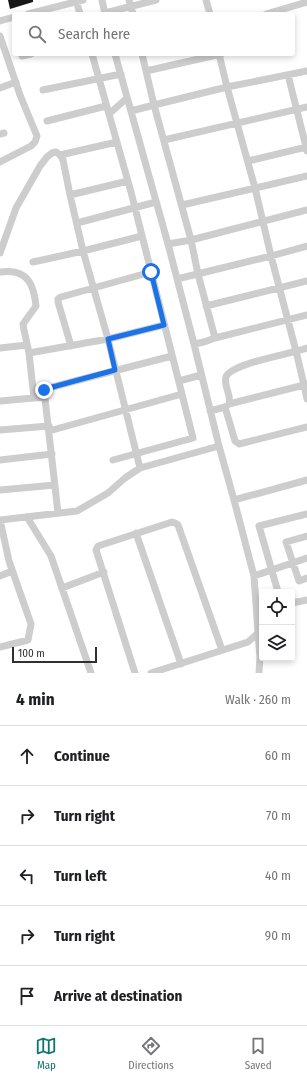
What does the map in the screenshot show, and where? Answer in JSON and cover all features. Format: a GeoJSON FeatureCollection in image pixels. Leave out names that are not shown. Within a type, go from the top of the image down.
{"type":"FeatureCollection","features":[{"type":"Feature","properties":{"kind":"street"},"geometry":{"type":"LineString","coordinates":[[35,12],[78,0],[80,12]]}},
{"type":"Feature","properties":{"kind":"street"},"geometry":{"type":"LineString","coordinates":[[102,0],[105,12]]}},
{"type":"Feature","properties":{"kind":"street"},"geometry":{"type":"LineString","coordinates":[[108,12],[130,3],[156,0]]}},
{"type":"Feature","properties":{"kind":"street"},"geometry":{"type":"LineString","coordinates":[[206,0],[209,12]]}},
{"type":"Feature","properties":{"kind":"street"},"geometry":{"type":"LineString","coordinates":[[273,12],[307,2]]}},
{"type":"Feature","properties":{"kind":"street"},"geometry":{"type":"LineString","coordinates":[[0,21],[12,18]]}},
{"type":"Feature","properties":{"kind":"street"},"geometry":{"type":"LineString","coordinates":[[0,36],[37,136],[35,142],[31,146],[0,162]]}},
{"type":"Feature","properties":{"kind":"street"},"geometry":{"type":"LineString","coordinates":[[93,56],[128,181],[193,438],[113,460]]}},
{"type":"Feature","properties":{"kind":"street"},"geometry":{"type":"LineString","coordinates":[[116,56],[168,244],[219,446],[254,576],[259,625]]}},
{"type":"Feature","properties":{"kind":"street"},"geometry":{"type":"LineString","coordinates":[[142,56],[154,106],[191,240],[214,338]]}},
{"type":"Feature","properties":{"kind":"street"},"geometry":{"type":"LineString","coordinates":[[146,71],[211,56]]}},
{"type":"Feature","properties":{"kind":"street"},"geometry":{"type":"LineString","coordinates":[[220,56],[227,87],[248,161],[305,385],[307,399]]}},
{"type":"Feature","properties":{"kind":"street"},"geometry":{"type":"LineString","coordinates":[[0,60],[7,57]]}},
{"type":"Feature","properties":{"kind":"street"},"geometry":{"type":"LineString","coordinates":[[131,112],[227,87],[307,71]]}},
{"type":"Feature","properties":{"kind":"street"},"geometry":{"type":"LineString","coordinates":[[43,90],[121,74]]}},
{"type":"Feature","properties":{"kind":"street"},"geometry":{"type":"LineString","coordinates":[[248,161],[307,149],[288,75]]}},
{"type":"Feature","properties":{"kind":"street"},"geometry":{"type":"LineString","coordinates":[[0,88],[16,82]]}},
{"type":"Feature","properties":{"kind":"street"},"geometry":{"type":"LineString","coordinates":[[109,114],[127,98]]}},
{"type":"Feature","properties":{"kind":"street"},"geometry":{"type":"LineString","coordinates":[[47,121],[106,106]]}},
{"type":"Feature","properties":{"kind":"street"},"geometry":{"type":"LineString","coordinates":[[164,140],[307,107]]}},
{"type":"Feature","properties":{"kind":"street"},"geometry":{"type":"LineString","coordinates":[[60,155],[117,142]]}},
{"type":"Feature","properties":{"kind":"street"},"geometry":{"type":"LineString","coordinates":[[0,253],[16,208],[40,166],[47,157],[56,152],[63,160],[83,251],[108,339],[140,468]]}},
{"type":"Feature","properties":{"kind":"street"},"geometry":{"type":"LineString","coordinates":[[182,205],[307,176]]}},
{"type":"Feature","properties":{"kind":"street"},"geometry":{"type":"LineString","coordinates":[[70,194],[128,181]]}},
{"type":"Feature","properties":{"kind":"street"},"geometry":{"type":"LineString","coordinates":[[77,223],[156,202]]}},
{"type":"Feature","properties":{"kind":"street"},"geometry":{"type":"LineString","coordinates":[[168,244],[191,240],[307,210]]}},
{"type":"Feature","properties":{"kind":"street"},"geometry":{"type":"LineString","coordinates":[[33,262],[142,236]]}},
{"type":"Feature","properties":{"kind":"street"},"geometry":{"type":"LineString","coordinates":[[177,279],[307,246]]}},
{"type":"Feature","properties":{"kind":"street"},"geometry":{"type":"LineString","coordinates":[[0,272],[13,272],[23,275],[34,291],[36,306],[24,324],[27,345],[30,353],[34,398]]}},
{"type":"Feature","properties":{"kind":"street"},"geometry":{"type":"LineString","coordinates":[[71,346],[58,299],[151,272]]}},
{"type":"Feature","properties":{"kind":"street"},"geometry":{"type":"LineString","coordinates":[[206,306],[307,281]]}},
{"type":"Feature","properties":{"kind":"street"},"geometry":{"type":"LineString","coordinates":[[194,344],[307,315]]}},
{"type":"Feature","properties":{"kind":"street"},"geometry":{"type":"LineString","coordinates":[[30,353],[108,339],[164,325]]}},
{"type":"Feature","properties":{"kind":"street"},"geometry":{"type":"LineString","coordinates":[[0,348],[27,345]]}},
{"type":"Feature","properties":{"kind":"street"},"geometry":{"type":"LineString","coordinates":[[227,405],[231,400],[226,382],[226,376],[232,370],[307,348]]}},
{"type":"Feature","properties":{"kind":"street"},"geometry":{"type":"LineString","coordinates":[[58,513],[44,390],[172,356]]}},
{"type":"Feature","properties":{"kind":"street"},"geometry":{"type":"LineString","coordinates":[[179,381],[201,375]]}},
{"type":"Feature","properties":{"kind":"street"},"geometry":{"type":"LineString","coordinates":[[210,411],[227,405],[305,385]]}},
{"type":"Feature","properties":{"kind":"street"},"geometry":{"type":"LineString","coordinates":[[0,430],[49,429],[182,394]]}},
{"type":"Feature","properties":{"kind":"street"},"geometry":{"type":"LineString","coordinates":[[0,401],[45,397]]}},
{"type":"Feature","properties":{"kind":"street"},"geometry":{"type":"LineString","coordinates":[[227,405],[235,441],[239,444],[307,427]]}},
{"type":"Feature","properties":{"kind":"street"},"geometry":{"type":"LineString","coordinates":[[0,647],[28,640],[31,624],[9,561],[0,520],[77,511],[108,493],[125,478],[140,468],[219,446]]}},
{"type":"Feature","properties":{"kind":"street"},"geometry":{"type":"LineString","coordinates":[[0,460],[52,454]]}},
{"type":"Feature","properties":{"kind":"street"},"geometry":{"type":"LineString","coordinates":[[234,500],[307,480]]}},
{"type":"Feature","properties":{"kind":"street"},"geometry":{"type":"LineString","coordinates":[[0,490],[55,485]]}},
{"type":"Feature","properties":{"kind":"street"},"geometry":{"type":"LineString","coordinates":[[277,589],[259,526],[307,514]]}},
{"type":"Feature","properties":{"kind":"street"},"geometry":{"type":"LineString","coordinates":[[27,517],[51,556],[91,673]]}},
{"type":"Feature","properties":{"kind":"street"},"geometry":{"type":"LineString","coordinates":[[135,673],[96,548],[98,546],[172,522],[178,525],[222,650]]}},
{"type":"Feature","properties":{"kind":"street"},"geometry":{"type":"LineString","coordinates":[[136,533],[181,664]]}},
{"type":"Feature","properties":{"kind":"street"},"geometry":{"type":"LineString","coordinates":[[307,536],[286,542],[299,581],[307,578]]}},
{"type":"Feature","properties":{"kind":"street"},"geometry":{"type":"LineString","coordinates":[[254,576],[307,558]]}},
{"type":"Feature","properties":{"kind":"street"},"geometry":{"type":"LineString","coordinates":[[0,576],[12,571]]}},
{"type":"Feature","properties":{"kind":"street"},"geometry":{"type":"LineString","coordinates":[[62,588],[104,572]]}},
{"type":"Feature","properties":{"kind":"street"},"geometry":{"type":"LineString","coordinates":[[295,602],[307,600]]}},
{"type":"Feature","properties":{"kind":"street"},"geometry":{"type":"LineString","coordinates":[[151,673],[248,642],[259,632]]}},
{"type":"Feature","properties":{"kind":"street"},"geometry":{"type":"LineString","coordinates":[[259,673],[260,661]]}},
{"type":"Feature","properties":{"kind":"building"},"geometry":{"type":"Polygon","coordinates":[[[8,0],[33,0],[33,2],[10,9],[8,0]]]}},
{"type":"Feature","properties":{"kind":"route"},"geometry":{"type":"LineString","coordinates":[[44,390],[115,370],[108,339],[164,325],[151,272]]}}]}
